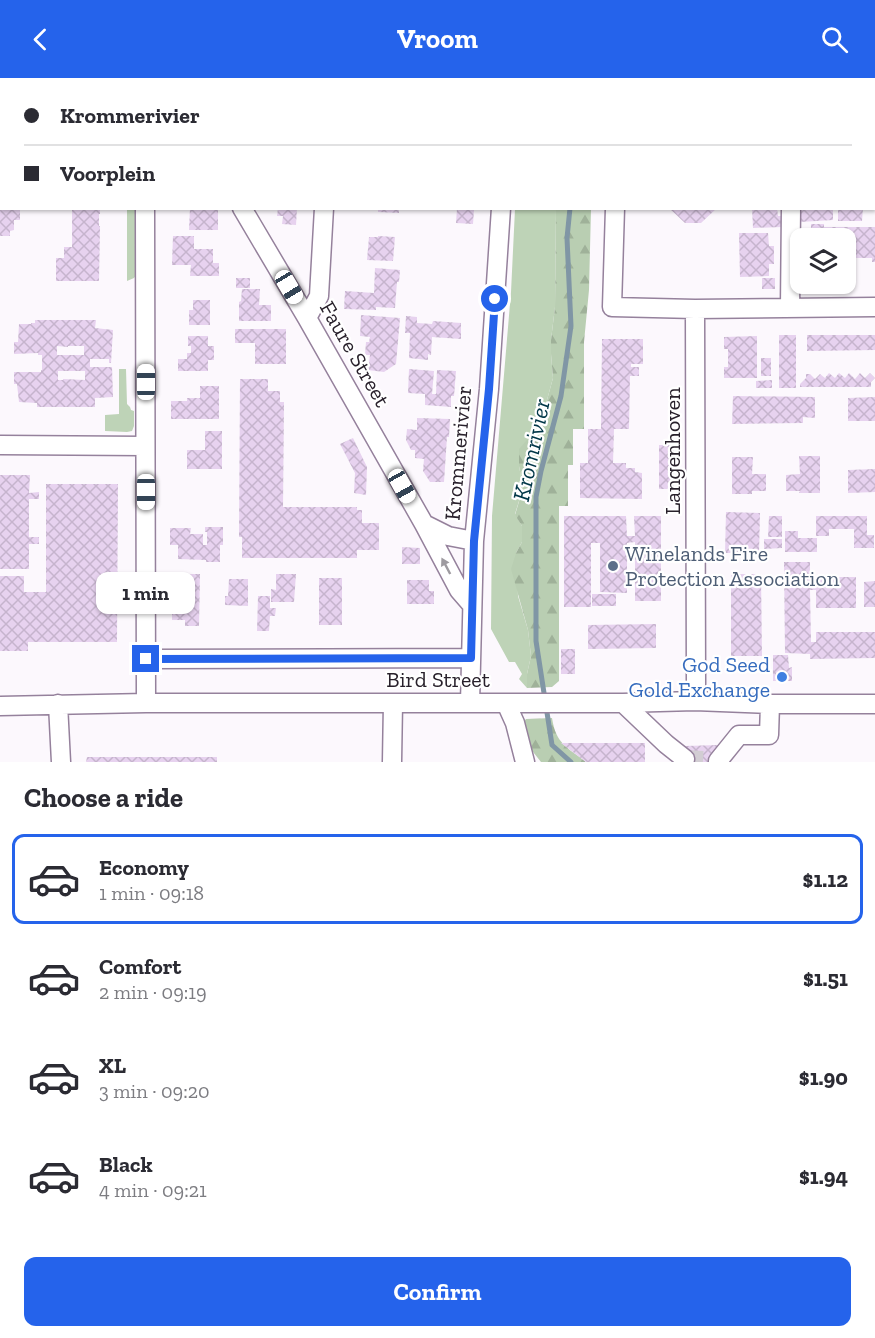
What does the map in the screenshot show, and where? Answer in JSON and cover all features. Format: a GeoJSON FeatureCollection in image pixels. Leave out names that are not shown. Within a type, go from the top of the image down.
{"type":"FeatureCollection","features":[{"type":"Feature","properties":{"kind":"street"},"geometry":{"type":"LineString","coordinates":[[145,210],[146,703]]}},
{"type":"Feature","properties":{"kind":"street","name":"Faure Street"},"geometry":{"type":"LineString","coordinates":[[243,210],[308,318],[424,524],[459,591],[472,605]]}},
{"type":"Feature","properties":{"kind":"street"},"geometry":{"type":"LineString","coordinates":[[308,318],[319,296],[324,210]]}},
{"type":"Feature","properties":{"kind":"street","name":"Krommerivier"},"geometry":{"type":"LineString","coordinates":[[470,703],[474,541],[489,389],[501,210]]}},
{"type":"Feature","properties":{"kind":"street"},"geometry":{"type":"LineString","coordinates":[[615,210],[612,307],[695,309],[875,307]]}},
{"type":"Feature","properties":{"kind":"street"},"geometry":{"type":"LineString","coordinates":[[790,308],[791,210]]}},
{"type":"Feature","properties":{"kind":"street","name":"Langenhoven"},"geometry":{"type":"LineString","coordinates":[[695,309],[695,701]]}},
{"type":"Feature","properties":{"kind":"street"},"geometry":{"type":"LineString","coordinates":[[0,445],[145,446]]}},
{"type":"Feature","properties":{"kind":"street"},"geometry":{"type":"LineString","coordinates":[[424,524],[448,536],[474,541]]}},
{"type":"Feature","properties":{"kind":"street"},"geometry":{"type":"LineString","coordinates":[[146,659],[471,658]]}},
{"type":"Feature","properties":{"kind":"street","name":"Bird Street"},"geometry":{"type":"LineString","coordinates":[[0,706],[146,703],[695,701],[875,704]]}},
{"type":"Feature","properties":{"kind":"street"},"geometry":{"type":"LineString","coordinates":[[392,762],[393,703]]}},
{"type":"Feature","properties":{"kind":"street"},"geometry":{"type":"LineString","coordinates":[[515,703],[515,723],[525,762]]}},
{"type":"Feature","properties":{"kind":"street"},"geometry":{"type":"LineString","coordinates":[[623,703],[685,759]]}},
{"type":"Feature","properties":{"kind":"street"},"geometry":{"type":"LineString","coordinates":[[58,704],[61,762]]}},
{"type":"Feature","properties":{"kind":"street"},"geometry":{"type":"LineString","coordinates":[[718,761],[739,735],[770,735],[770,704]]}},
{"type":"Feature","properties":{"kind":"green space"},"geometry":{"type":"Polygon","coordinates":[[[127,210],[138,210],[138,273],[127,281],[127,210]]]}},
{"type":"Feature","properties":{"kind":"green space"},"geometry":{"type":"Polygon","coordinates":[[[515,210],[556,210],[555,307],[551,340],[553,378],[541,422],[533,433],[519,466],[523,488],[515,514],[522,526],[522,542],[516,553],[518,596],[528,630],[531,656],[527,688],[519,679],[522,674],[515,662],[509,662],[491,629],[492,516],[511,292],[515,210]]]}},
{"type":"Feature","properties":{"kind":"green space"},"geometry":{"type":"Polygon","coordinates":[[[556,210],[591,210],[589,290],[584,342],[584,429],[573,429],[573,465],[568,465],[568,506],[559,506],[559,681],[552,687],[527,688],[531,656],[528,630],[511,569],[522,542],[522,526],[515,515],[523,488],[519,449],[541,422],[553,378],[551,340],[555,307],[556,210]]]}},
{"type":"Feature","properties":{"kind":"green space"},"geometry":{"type":"Polygon","coordinates":[[[119,369],[126,369],[127,404],[134,411],[134,426],[132,431],[127,432],[105,431],[105,415],[119,414],[119,369]]]}},
{"type":"Feature","properties":{"kind":"green space"},"geometry":{"type":"Polygon","coordinates":[[[552,718],[556,734],[568,748],[586,762],[541,762],[526,743],[522,724],[526,719],[552,718]]]}},
{"type":"Feature","properties":{"kind":"building"},"geometry":{"type":"Polygon","coordinates":[[[0,210],[20,210],[20,220],[14,220],[14,230],[10,231],[10,236],[0,236],[0,210]]]}},
{"type":"Feature","properties":{"kind":"building"},"geometry":{"type":"Polygon","coordinates":[[[72,210],[100,210],[99,281],[56,281],[56,258],[64,258],[64,247],[72,247],[72,210]]]}},
{"type":"Feature","properties":{"kind":"building"},"geometry":{"type":"Polygon","coordinates":[[[190,210],[218,210],[218,230],[189,230],[190,210]]]}},
{"type":"Feature","properties":{"kind":"building"},"geometry":{"type":"Polygon","coordinates":[[[278,210],[297,210],[296,225],[282,224],[283,216],[277,216],[278,210]]]}},
{"type":"Feature","properties":{"kind":"building"},"geometry":{"type":"Polygon","coordinates":[[[378,210],[399,210],[399,213],[378,212],[378,210]]]}},
{"type":"Feature","properties":{"kind":"building"},"geometry":{"type":"Polygon","coordinates":[[[457,210],[474,210],[473,224],[456,223],[457,210]]]}},
{"type":"Feature","properties":{"kind":"building"},"geometry":{"type":"Polygon","coordinates":[[[671,210],[715,210],[701,223],[685,223],[671,210]]]}},
{"type":"Feature","properties":{"kind":"building"},"geometry":{"type":"Polygon","coordinates":[[[752,210],[777,210],[778,216],[782,216],[782,227],[753,228],[752,210]]]}},
{"type":"Feature","properties":{"kind":"building"},"geometry":{"type":"Polygon","coordinates":[[[799,210],[833,210],[833,220],[800,222],[799,210]]]}},
{"type":"Feature","properties":{"kind":"building"},"geometry":{"type":"Polygon","coordinates":[[[838,210],[863,210],[862,221],[838,221],[838,210]]]}},
{"type":"Feature","properties":{"kind":"building"},"geometry":{"type":"Polygon","coordinates":[[[811,224],[824,224],[824,227],[875,227],[875,262],[872,262],[872,258],[856,258],[856,228],[811,228],[811,224]]]}},
{"type":"Feature","properties":{"kind":"building"},"geometry":{"type":"Polygon","coordinates":[[[739,233],[768,233],[769,246],[774,246],[774,264],[769,264],[769,276],[740,277],[739,233]]]}},
{"type":"Feature","properties":{"kind":"building"},"geometry":{"type":"Polygon","coordinates":[[[173,236],[194,236],[194,249],[213,249],[213,263],[219,263],[219,276],[190,276],[191,265],[172,265],[173,236]]]}},
{"type":"Feature","properties":{"kind":"building"},"geometry":{"type":"Polygon","coordinates":[[[369,237],[395,237],[393,261],[367,260],[369,237]]]}},
{"type":"Feature","properties":{"kind":"building"},"geometry":{"type":"Polygon","coordinates":[[[375,268],[400,270],[395,308],[344,309],[345,291],[374,293],[375,268]]]}},
{"type":"Feature","properties":{"kind":"building"},"geometry":{"type":"Polygon","coordinates":[[[236,278],[250,278],[250,288],[236,288],[236,278]]]}},
{"type":"Feature","properties":{"kind":"building"},"geometry":{"type":"Polygon","coordinates":[[[762,278],[775,278],[775,289],[762,289],[762,278]]]}},
{"type":"Feature","properties":{"kind":"building"},"geometry":{"type":"Polygon","coordinates":[[[242,289],[260,289],[259,305],[271,305],[271,321],[239,321],[242,289]]]}},
{"type":"Feature","properties":{"kind":"building"},"geometry":{"type":"Polygon","coordinates":[[[193,300],[210,300],[210,325],[189,325],[189,310],[193,310],[193,300]]]}},
{"type":"Feature","properties":{"kind":"building"},"geometry":{"type":"Polygon","coordinates":[[[361,315],[400,318],[396,364],[384,372],[368,370],[370,355],[365,355],[366,342],[369,342],[370,337],[360,336],[361,315]]]}},
{"type":"Feature","properties":{"kind":"building"},"geometry":{"type":"Polygon","coordinates":[[[406,316],[417,317],[417,323],[432,324],[433,321],[461,323],[461,339],[432,337],[431,355],[428,354],[428,360],[409,358],[410,333],[405,333],[406,316]]]}},
{"type":"Feature","properties":{"kind":"building"},"geometry":{"type":"Polygon","coordinates":[[[35,320],[96,320],[95,328],[113,330],[111,363],[109,359],[90,359],[90,367],[112,367],[113,397],[95,398],[95,407],[37,407],[37,403],[19,402],[17,384],[14,384],[14,372],[41,372],[42,355],[38,353],[14,354],[14,342],[18,342],[19,324],[35,323],[35,320]],[[57,346],[57,355],[84,355],[84,346],[57,346]],[[58,371],[58,380],[85,380],[85,371],[58,371]]]}},
{"type":"Feature","properties":{"kind":"building"},"geometry":{"type":"Polygon","coordinates":[[[235,329],[286,329],[286,364],[255,364],[255,343],[235,343],[235,329]]]}},
{"type":"Feature","properties":{"kind":"building"},"geometry":{"type":"Polygon","coordinates":[[[779,335],[796,335],[796,388],[779,388],[779,335]]]}},
{"type":"Feature","properties":{"kind":"building"},"geometry":{"type":"Polygon","coordinates":[[[807,335],[875,335],[875,350],[807,351],[807,335]]]}},
{"type":"Feature","properties":{"kind":"building"},"geometry":{"type":"Polygon","coordinates":[[[188,336],[208,336],[208,346],[214,346],[214,360],[208,360],[208,371],[178,371],[178,359],[187,359],[187,353],[191,353],[188,336]]]}},
{"type":"Feature","properties":{"kind":"building"},"geometry":{"type":"Polygon","coordinates":[[[757,336],[757,378],[724,378],[724,367],[728,367],[728,349],[724,349],[724,337],[757,336]]]}},
{"type":"Feature","properties":{"kind":"building"},"geometry":{"type":"Polygon","coordinates":[[[602,339],[643,339],[643,364],[631,364],[631,367],[639,367],[639,376],[630,376],[629,429],[614,429],[613,463],[626,463],[626,468],[635,468],[635,472],[642,473],[642,499],[580,498],[580,463],[588,463],[588,429],[601,429],[602,339]]]}},
{"type":"Feature","properties":{"kind":"building"},"geometry":{"type":"Polygon","coordinates":[[[761,358],[771,358],[771,376],[761,376],[761,358]]]}},
{"type":"Feature","properties":{"kind":"building"},"geometry":{"type":"Polygon","coordinates":[[[409,369],[434,371],[432,394],[436,394],[437,370],[456,371],[451,407],[425,405],[425,394],[408,393],[409,369]]]}},
{"type":"Feature","properties":{"kind":"building"},"geometry":{"type":"Polygon","coordinates":[[[829,373],[835,378],[839,373],[845,378],[849,373],[855,379],[860,373],[865,378],[870,373],[875,378],[871,382],[871,387],[800,387],[806,374],[810,374],[815,379],[820,374],[825,378],[829,373]]]}},
{"type":"Feature","properties":{"kind":"building"},"geometry":{"type":"Polygon","coordinates":[[[240,379],[268,379],[268,391],[280,391],[280,402],[284,402],[283,507],[357,507],[357,510],[362,510],[362,523],[379,523],[379,550],[357,550],[357,558],[242,558],[242,537],[239,537],[240,379]]]}},
{"type":"Feature","properties":{"kind":"building"},"geometry":{"type":"Polygon","coordinates":[[[772,380],[772,388],[756,388],[756,381],[772,380]]]}},
{"type":"Feature","properties":{"kind":"building"},"geometry":{"type":"Polygon","coordinates":[[[200,386],[219,386],[219,419],[171,419],[171,401],[200,398],[200,386]]]}},
{"type":"Feature","properties":{"kind":"building"},"geometry":{"type":"Polygon","coordinates":[[[733,396],[815,397],[815,418],[803,417],[803,423],[732,424],[733,396]]]}},
{"type":"Feature","properties":{"kind":"building"},"geometry":{"type":"Polygon","coordinates":[[[875,397],[875,421],[848,421],[848,398],[875,397]]]}},
{"type":"Feature","properties":{"kind":"building"},"geometry":{"type":"Polygon","coordinates":[[[417,418],[450,419],[444,482],[430,482],[423,471],[424,459],[415,458],[415,450],[411,450],[406,440],[407,429],[417,430],[417,418]]]}},
{"type":"Feature","properties":{"kind":"building"},"geometry":{"type":"Polygon","coordinates":[[[205,431],[222,431],[222,469],[187,469],[187,450],[205,450],[205,431]]]}},
{"type":"Feature","properties":{"kind":"building"},"geometry":{"type":"Polygon","coordinates":[[[353,438],[367,467],[366,495],[354,493],[355,473],[340,444],[353,438]]]}},
{"type":"Feature","properties":{"kind":"building"},"geometry":{"type":"Polygon","coordinates":[[[659,445],[674,445],[674,489],[659,489],[659,445]]]}},
{"type":"Feature","properties":{"kind":"building"},"geometry":{"type":"Polygon","coordinates":[[[799,456],[820,456],[820,493],[786,491],[786,475],[800,474],[799,456]]]}},
{"type":"Feature","properties":{"kind":"building"},"geometry":{"type":"Polygon","coordinates":[[[732,457],[753,457],[752,474],[766,474],[766,491],[732,494],[732,457]]]}},
{"type":"Feature","properties":{"kind":"building"},"geometry":{"type":"Polygon","coordinates":[[[875,469],[875,492],[848,493],[848,470],[875,469]]]}},
{"type":"Feature","properties":{"kind":"building"},"geometry":{"type":"Polygon","coordinates":[[[0,475],[30,475],[29,493],[39,492],[39,499],[29,499],[29,537],[39,537],[39,544],[29,544],[29,569],[0,569],[0,475]]]}},
{"type":"Feature","properties":{"kind":"building"},"geometry":{"type":"Polygon","coordinates":[[[46,484],[118,484],[117,642],[28,642],[28,651],[0,651],[0,576],[24,576],[24,592],[46,592],[46,484]]]}},
{"type":"Feature","properties":{"kind":"building"},"geometry":{"type":"Polygon","coordinates":[[[726,512],[760,513],[759,553],[725,553],[726,512]]]}},
{"type":"Feature","properties":{"kind":"building"},"geometry":{"type":"Polygon","coordinates":[[[564,516],[626,516],[627,536],[635,536],[634,516],[661,516],[661,601],[635,601],[635,542],[627,543],[627,593],[600,592],[600,543],[591,543],[591,607],[564,607],[564,516]]]}},
{"type":"Feature","properties":{"kind":"building"},"geometry":{"type":"Polygon","coordinates":[[[769,516],[782,516],[782,537],[768,537],[769,516]]]}},
{"type":"Feature","properties":{"kind":"building"},"geometry":{"type":"Polygon","coordinates":[[[816,516],[867,516],[867,535],[874,535],[874,548],[854,548],[854,529],[829,529],[829,536],[816,536],[816,516]]]}},
{"type":"Feature","properties":{"kind":"building"},"geometry":{"type":"Polygon","coordinates":[[[205,527],[223,527],[220,562],[178,559],[178,545],[170,545],[170,528],[191,528],[190,534],[203,534],[203,545],[207,545],[205,527]]]}},
{"type":"Feature","properties":{"kind":"building"},"geometry":{"type":"Polygon","coordinates":[[[785,531],[798,531],[798,538],[817,538],[817,552],[785,552],[785,531]]]}},
{"type":"Feature","properties":{"kind":"building"},"geometry":{"type":"Polygon","coordinates":[[[764,539],[782,539],[782,548],[764,549],[764,539]]]}},
{"type":"Feature","properties":{"kind":"building"},"geometry":{"type":"Polygon","coordinates":[[[402,547],[420,548],[420,564],[402,564],[402,547]]]}},
{"type":"Feature","properties":{"kind":"building"},"geometry":{"type":"Polygon","coordinates":[[[784,562],[810,562],[810,577],[856,577],[856,608],[816,608],[816,590],[810,590],[811,642],[816,642],[816,632],[875,632],[875,658],[810,659],[810,654],[785,653],[784,562]]]}},
{"type":"Feature","properties":{"kind":"building"},"geometry":{"type":"Polygon","coordinates":[[[181,574],[200,574],[199,626],[185,626],[185,620],[172,620],[172,591],[181,591],[181,574]]]}},
{"type":"Feature","properties":{"kind":"building"},"geometry":{"type":"Polygon","coordinates":[[[276,574],[296,574],[294,602],[271,602],[271,589],[276,590],[276,574]]]}},
{"type":"Feature","properties":{"kind":"building"},"geometry":{"type":"Polygon","coordinates":[[[731,574],[761,574],[762,656],[731,656],[731,574]]]}},
{"type":"Feature","properties":{"kind":"building"},"geometry":{"type":"Polygon","coordinates":[[[319,578],[342,578],[342,625],[319,625],[319,578]]]}},
{"type":"Feature","properties":{"kind":"building"},"geometry":{"type":"Polygon","coordinates":[[[229,579],[248,579],[248,606],[225,605],[229,579]]]}},
{"type":"Feature","properties":{"kind":"building"},"geometry":{"type":"Polygon","coordinates":[[[407,580],[429,580],[429,591],[434,591],[434,604],[407,604],[407,580]]]}},
{"type":"Feature","properties":{"kind":"building"},"geometry":{"type":"Polygon","coordinates":[[[875,581],[875,607],[864,607],[864,582],[875,581]]]}},
{"type":"Feature","properties":{"kind":"building"},"geometry":{"type":"Polygon","coordinates":[[[592,594],[616,594],[616,606],[592,606],[592,594]]]}},
{"type":"Feature","properties":{"kind":"building"},"geometry":{"type":"Polygon","coordinates":[[[258,596],[270,596],[270,608],[276,608],[275,616],[270,616],[269,631],[257,631],[258,596]]]}},
{"type":"Feature","properties":{"kind":"building"},"geometry":{"type":"Polygon","coordinates":[[[656,624],[656,648],[588,649],[588,625],[656,624]]]}},
{"type":"Feature","properties":{"kind":"building"},"geometry":{"type":"Polygon","coordinates":[[[561,649],[575,649],[575,674],[561,674],[561,649]]]}},
{"type":"Feature","properties":{"kind":"building"},"geometry":{"type":"Polygon","coordinates":[[[773,655],[788,655],[789,668],[792,667],[792,681],[773,681],[773,655]]]}},
{"type":"Feature","properties":{"kind":"building"},"geometry":{"type":"Polygon","coordinates":[[[561,743],[645,743],[645,762],[586,762],[561,743]]]}},
{"type":"Feature","properties":{"kind":"building"},"geometry":{"type":"Polygon","coordinates":[[[718,745],[718,762],[685,762],[685,746],[718,745]]]}},
{"type":"Feature","properties":{"kind":"building"},"geometry":{"type":"Polygon","coordinates":[[[87,757],[217,757],[217,762],[86,762],[87,757]]]}},
{"type":"Feature","properties":{"kind":"waterway","name":"Kromrivier"},"geometry":{"type":"LineString","coordinates":[[570,210],[567,238],[571,326],[561,396],[536,497],[536,641],[552,745],[571,762]]}},
{"type":"Feature","properties":{"kind":"tunnel"},"geometry":{"type":"LineString","coordinates":[[685,759],[718,761]]}},
{"type":"Feature","properties":{"kind":"place","name":"Winelands Fire Protection Association"},"geometry":{"type":"Point","coordinates":[613,566]}},
{"type":"Feature","properties":{"kind":"place","name":"God Seed Gold Exchange"},"geometry":{"type":"Point","coordinates":[782,677]}},
{"type":"Feature","properties":{"kind":"route"},"geometry":{"type":"LineString","coordinates":[[146,659],[471,658],[474,541],[489,389],[495,299]]}}]}
